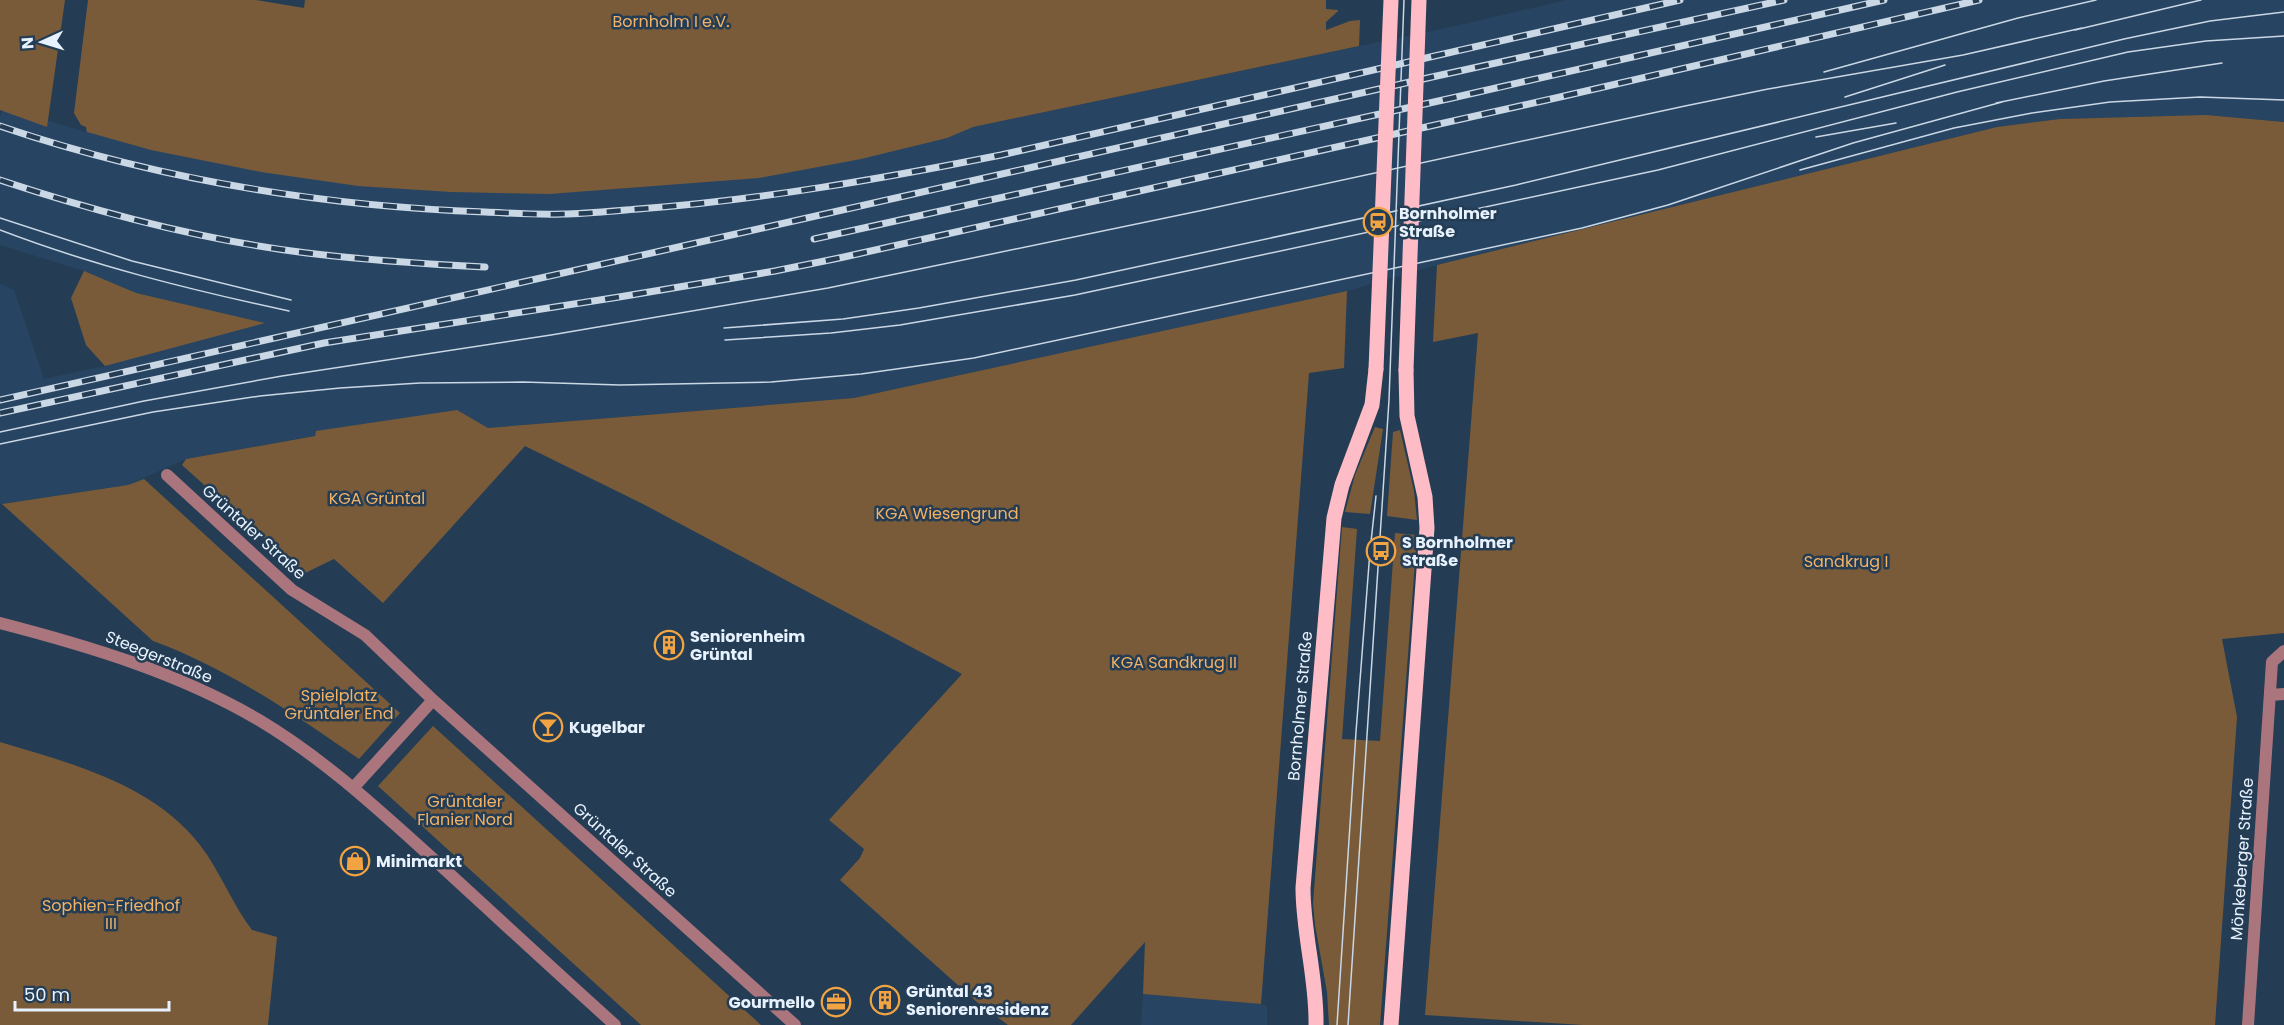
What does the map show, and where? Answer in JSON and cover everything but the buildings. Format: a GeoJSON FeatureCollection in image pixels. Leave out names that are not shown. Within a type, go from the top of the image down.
{"type":"FeatureCollection","features":[{"type":"Feature","properties":{"kind":"main road","name":"Bornholmer Straße"},"geometry":{"type":"LineString","coordinates":[[1316,1025],[1317,1000],[1307,945],[1303,888],[1334,518],[1342,485],[1372,405],[1376,369],[1391,0]]}},
{"type":"Feature","properties":{"kind":"main road"},"geometry":{"type":"LineString","coordinates":[[1391,1025],[1427,528],[1425,498],[1407,416],[1406,370],[1419,0]]}},
{"type":"Feature","properties":{"kind":"street","name":"Grüntaler Straße"},"geometry":{"type":"LineString","coordinates":[[167,475],[292,590],[365,635],[433,700],[795,1025]]}},
{"type":"Feature","properties":{"kind":"street","name":"Steegerstraße"},"geometry":{"type":"LineString","coordinates":[[0,622],[132,660],[231,705],[297,744],[354,787]]}},
{"type":"Feature","properties":{"kind":"street","name":"Mönkeberger Straße"},"geometry":{"type":"LineString","coordinates":[[2248,1025],[2272,662],[2284,651]]}},
{"type":"Feature","properties":{"kind":"street"},"geometry":{"type":"LineString","coordinates":[[2270,695],[2284,694]]}},
{"type":"Feature","properties":{"kind":"street"},"geometry":{"type":"LineString","coordinates":[[433,700],[354,787],[615,1025]]}},
{"type":"Feature","properties":{"kind":"shaded area"},"geometry":{"type":"Polygon","coordinates":[[[1567,0],[2284,0],[2284,122],[2206,115],[2060,119],[1997,127],[1437,265],[1347,291],[854,398],[488,428],[456,410],[186,459],[128,485],[0,504],[0,284],[14,290],[44,379],[105,366],[107,333],[167,317],[84,271],[0,245],[0,116],[4,108],[86,132],[87,85],[973,127],[1451,27],[1567,0]]]}},
{"type":"Feature","properties":{"kind":"shaded area"},"geometry":{"type":"Polygon","coordinates":[[[1143,994],[1261,1004],[1267,1006],[1267,1025],[1141,1025],[1143,994]]]}},
{"type":"Feature","properties":{"kind":"green space"},"geometry":{"type":"Polygon","coordinates":[[[0,0],[65,0],[47,127],[0,110],[0,0]]]}},
{"type":"Feature","properties":{"kind":"green space","name":"Bornholm I e.V."},"geometry":{"type":"Polygon","coordinates":[[[88,0],[256,0],[304,8],[305,0],[1326,0],[1326,9],[1338,11],[1326,22],[1326,30],[1350,21],[1360,20],[1359,46],[973,127],[947,138],[861,159],[759,178],[549,194],[451,192],[358,186],[261,172],[151,150],[87,132],[86,127],[81,125],[74,113],[88,0]]]}},
{"type":"Feature","properties":{"kind":"green space","name":"Sandkrug I"},"geometry":{"type":"Polygon","coordinates":[[[2206,115],[2284,122],[2284,633],[2222,639],[2237,717],[2215,1025],[1583,1025],[1425,1015],[1478,333],[1433,342],[1437,265],[1997,127],[2060,119],[2206,115]]]}},
{"type":"Feature","properties":{"kind":"green space"},"geometry":{"type":"Polygon","coordinates":[[[84,271],[136,293],[265,323],[105,366],[86,345],[71,298],[84,271]]]}},
{"type":"Feature","properties":{"kind":"green space"},"geometry":{"type":"Polygon","coordinates":[[[1347,291],[1344,368],[1309,373],[1261,1004],[1143,994],[1145,942],[1071,1025],[1008,1025],[978,1003],[840,880],[860,858],[864,849],[829,820],[962,674],[643,504],[525,446],[383,603],[334,559],[303,574],[182,465],[186,459],[315,436],[316,431],[457,410],[488,428],[854,398],[1347,291]]]}},
{"type":"Feature","properties":{"kind":"green space"},"geometry":{"type":"Polygon","coordinates":[[[1375,427],[1383,429],[1370,514],[1345,512],[1355,475],[1375,427]]]}},
{"type":"Feature","properties":{"kind":"green space"},"geometry":{"type":"Polygon","coordinates":[[[1400,430],[1414,491],[1417,520],[1387,516],[1393,432],[1400,430]]]}},
{"type":"Feature","properties":{"kind":"green space","name":"Spielplatz Grüntaler End"},"geometry":{"type":"Polygon","coordinates":[[[144,479],[400,713],[359,759],[234,678],[153,641],[2,504],[128,485],[144,479]]]}},
{"type":"Feature","properties":{"kind":"green space"},"geometry":{"type":"Polygon","coordinates":[[[1342,527],[1357,529],[1342,739],[1380,741],[1395,533],[1417,535],[1380,1025],[1329,1025],[1327,992],[1313,903],[1342,527]]]}},
{"type":"Feature","properties":{"kind":"green space","name":"Grüntaler Flanier Nord"},"geometry":{"type":"Polygon","coordinates":[[[433,726],[761,1025],[641,1025],[378,786],[433,726]]]}},
{"type":"Feature","properties":{"kind":"green space","name":"Sophien-Friedhof III"},"geometry":{"type":"Polygon","coordinates":[[[0,742],[109,778],[159,806],[181,824],[207,855],[252,930],[277,937],[268,1025],[0,1025],[0,742]]]}},
{"type":"Feature","properties":{"kind":"tram line"},"geometry":{"type":"LineString","coordinates":[[1348,1025],[1389,400],[1404,0]]}},
{"type":"Feature","properties":{"kind":"tram line"},"geometry":{"type":"LineString","coordinates":[[1824,72],[2018,18],[2096,0]]}},
{"type":"Feature","properties":{"kind":"tram line"},"geometry":{"type":"LineString","coordinates":[[2075,30],[2201,0]]}},
{"type":"Feature","properties":{"kind":"tram line"},"geometry":{"type":"LineString","coordinates":[[724,328],[843,319],[1076,280],[1516,185],[2124,39],[2210,21],[2284,12]]}},
{"type":"Feature","properties":{"kind":"tram line"},"geometry":{"type":"LineString","coordinates":[[0,432],[144,401],[282,376],[551,335],[828,288],[1685,106],[1963,55],[2082,28]]}},
{"type":"Feature","properties":{"kind":"tram line"},"geometry":{"type":"LineString","coordinates":[[725,340],[831,333],[900,325],[1075,295],[1658,170],[1957,92],[2128,52],[2206,41],[2284,36]]}},
{"type":"Feature","properties":{"kind":"tram line"},"geometry":{"type":"LineString","coordinates":[[1996,103],[2104,81],[2222,63]]}},
{"type":"Feature","properties":{"kind":"tram line"},"geometry":{"type":"LineString","coordinates":[[1845,97],[1945,65]]}},
{"type":"Feature","properties":{"kind":"tram line"},"geometry":{"type":"LineString","coordinates":[[1800,170],[1954,128],[2032,113],[2110,102],[2200,97],[2284,100]]}},
{"type":"Feature","properties":{"kind":"tram line"},"geometry":{"type":"LineString","coordinates":[[0,444],[153,412],[260,396],[340,388],[420,383],[523,382],[620,385],[771,382],[861,374],[974,358],[1582,228],[1668,205],[1853,143],[2002,102]]}},
{"type":"Feature","properties":{"kind":"tram line"},"geometry":{"type":"LineString","coordinates":[[1816,137],[1896,123]]}},
{"type":"Feature","properties":{"kind":"tram line"},"geometry":{"type":"LineString","coordinates":[[0,218],[132,261],[291,300]]}},
{"type":"Feature","properties":{"kind":"tram line"},"geometry":{"type":"LineString","coordinates":[[0,230],[71,255],[143,276],[289,311]]}},
{"type":"Feature","properties":{"kind":"tram line"},"geometry":{"type":"LineString","coordinates":[[1337,1025],[1356,732],[1376,496]]}},
{"type":"Feature","properties":{"kind":"railway"},"geometry":{"type":"LineString","coordinates":[[0,126],[59,145],[179,175],[301,196],[423,209],[533,214],[600,212],[775,194],[1001,155],[1680,0]]}},
{"type":"Feature","properties":{"kind":"railway"},"geometry":{"type":"LineString","coordinates":[[0,400],[1432,77],[1784,0]]}},
{"type":"Feature","properties":{"kind":"railway"},"geometry":{"type":"LineString","coordinates":[[814,239],[1884,0]]}},
{"type":"Feature","properties":{"kind":"railway"},"geometry":{"type":"LineString","coordinates":[[0,413],[324,343],[619,297],[844,257],[1560,97],[1979,0]]}},
{"type":"Feature","properties":{"kind":"railway"},"geometry":{"type":"LineString","coordinates":[[0,180],[75,204],[229,241],[396,262],[485,267]]}},
{"type":"Feature","properties":{"kind":"place","name":"Bornholmer Straße"},"geometry":{"type":"Point","coordinates":[1378,222]}},
{"type":"Feature","properties":{"kind":"place","name":"S Bornholmer Straße"},"geometry":{"type":"Point","coordinates":[1381,551]}},
{"type":"Feature","properties":{"kind":"place","name":"Seniorenheim Grüntal"},"geometry":{"type":"Point","coordinates":[669,645]}},
{"type":"Feature","properties":{"kind":"place","name":"Kugelbar"},"geometry":{"type":"Point","coordinates":[548,727]}},
{"type":"Feature","properties":{"kind":"place","name":"Minimarkt"},"geometry":{"type":"Point","coordinates":[355,861]}},
{"type":"Feature","properties":{"kind":"place","name":"Grüntal 43 Seniorenresidenz"},"geometry":{"type":"Point","coordinates":[885,1000]}},
{"type":"Feature","properties":{"kind":"place","name":"Gourmello"},"geometry":{"type":"Point","coordinates":[836,1002]}},
{"type":"Feature","properties":{"kind":"park label","name":"KGA Grüntal"},"geometry":{"type":"Point","coordinates":[377,498]}},
{"type":"Feature","properties":{"kind":"park label","name":"KGA Wiesengrund"},"geometry":{"type":"Point","coordinates":[947,513]}},
{"type":"Feature","properties":{"kind":"park label","name":"KGA Sandkrug II"},"geometry":{"type":"Point","coordinates":[1174,662]}}]}
